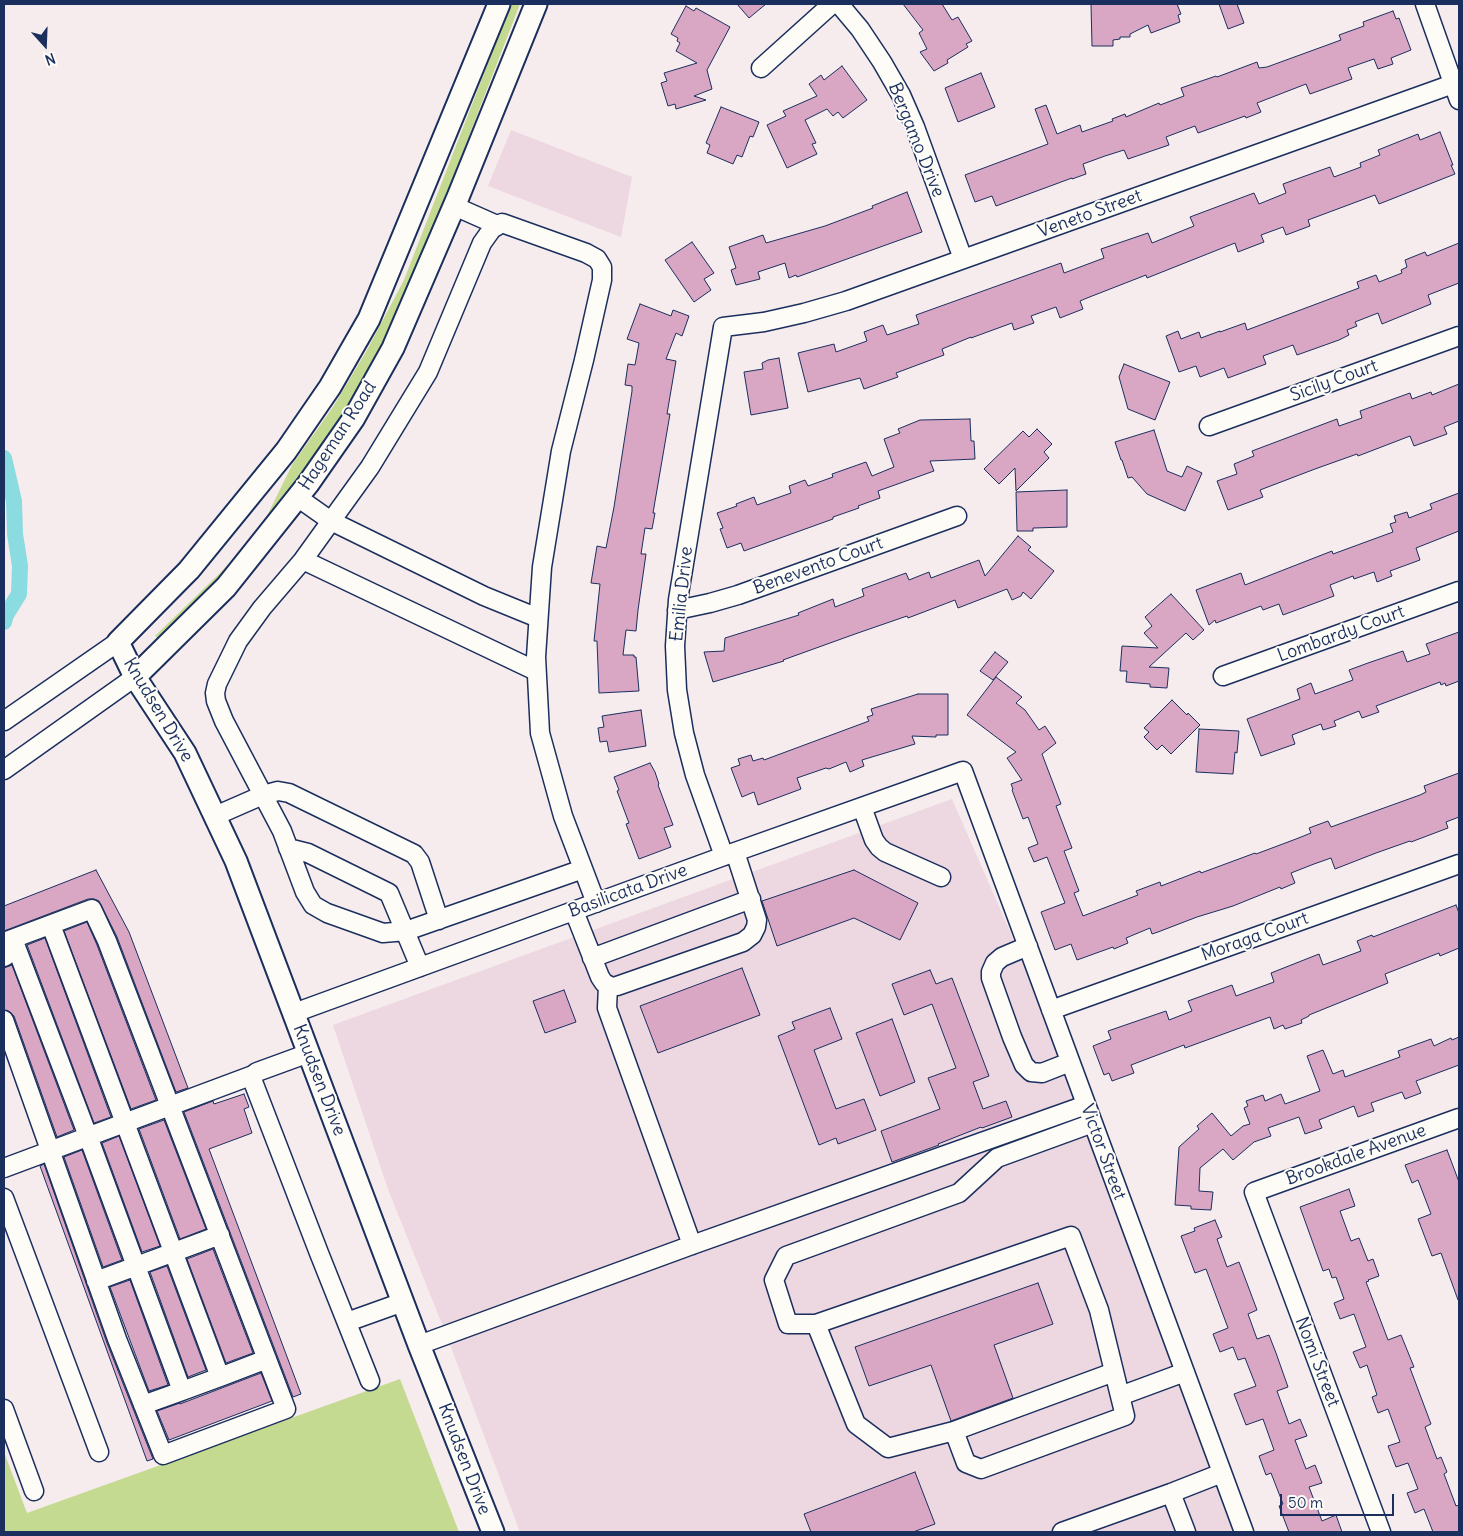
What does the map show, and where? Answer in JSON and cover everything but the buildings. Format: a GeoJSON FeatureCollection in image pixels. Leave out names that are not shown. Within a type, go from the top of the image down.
{"type":"FeatureCollection","features":[{"type":"Feature","properties":{"kind":"main road","name":"Hageman Road"},"geometry":{"type":"LineString","coordinates":[[118,642],[190,570],[286,451],[330,387],[369,319],[500,4]]}},
{"type":"Feature","properties":{"kind":"main road","name":"Hageman Road"},"geometry":{"type":"LineString","coordinates":[[135,678],[226,588],[297,497],[354,418],[393,348],[454,206],[536,4]]}},
{"type":"Feature","properties":{"kind":"main road","name":"Knudsen Drive"},"geometry":{"type":"LineString","coordinates":[[118,642],[135,678],[185,753],[236,861],[419,1345],[492,1532]]}},
{"type":"Feature","properties":{"kind":"street"},"geometry":{"type":"LineString","coordinates":[[761,68],[832,4]]}},
{"type":"Feature","properties":{"kind":"street","name":"Bergamo Drive"},"geometry":{"type":"LineString","coordinates":[[839,4],[860,29],[901,95],[915,127],[963,259]]}},
{"type":"Feature","properties":{"kind":"street"},"geometry":{"type":"LineString","coordinates":[[1425,4],[1459,100]]}},
{"type":"Feature","properties":{"kind":"street","name":"Veneto Street"},"geometry":{"type":"LineString","coordinates":[[722,328],[764,322],[846,301],[1453,84]]}},
{"type":"Feature","properties":{"kind":"street"},"geometry":{"type":"LineString","coordinates":[[454,206],[497,225]]}},
{"type":"Feature","properties":{"kind":"street"},"geometry":{"type":"LineString","coordinates":[[583,869],[406,931],[383,933],[327,913],[313,906],[305,892],[282,831],[216,702],[217,684],[238,640],[262,608],[303,560],[370,467],[428,372],[482,243],[492,228],[502,223],[586,253],[597,259],[602,267],[602,280],[561,451],[542,567],[536,657],[540,733],[563,816],[596,903]]}},
{"type":"Feature","properties":{"kind":"street","name":"Emilia Drive"},"geometry":{"type":"LineString","coordinates":[[608,986],[617,986],[743,942],[752,935],[757,923],[751,899],[695,775],[684,733],[677,690],[675,646],[677,610],[722,328]]}},
{"type":"Feature","properties":{"kind":"street","name":"Sicily Court"},"geometry":{"type":"LineString","coordinates":[[1209,426],[1459,336]]}},
{"type":"Feature","properties":{"kind":"street"},"geometry":{"type":"LineString","coordinates":[[297,497],[331,521],[484,596],[538,618]]}},
{"type":"Feature","properties":{"kind":"street","name":"Benevento Court"},"geometry":{"type":"LineString","coordinates":[[677,610],[738,595],[957,516]]}},
{"type":"Feature","properties":{"kind":"street"},"geometry":{"type":"LineString","coordinates":[[303,560],[536,671]]}},
{"type":"Feature","properties":{"kind":"street","name":"Lombardy Court"},"geometry":{"type":"LineString","coordinates":[[1223,676],[1459,591]]}},
{"type":"Feature","properties":{"kind":"street","name":"Hageman Road"},"geometry":{"type":"LineString","coordinates":[[4,721],[118,642]]}},
{"type":"Feature","properties":{"kind":"street","name":"Hageman Road"},"geometry":{"type":"LineString","coordinates":[[4,770],[135,678]]}},
{"type":"Feature","properties":{"kind":"street","name":"Basilicata Drive"},"geometry":{"type":"LineString","coordinates":[[294,1013],[963,771]]}},
{"type":"Feature","properties":{"kind":"street","name":"Victor Street"},"geometry":{"type":"LineString","coordinates":[[963,771],[1244,1532]]}},
{"type":"Feature","properties":{"kind":"street"},"geometry":{"type":"LineString","coordinates":[[215,816],[263,795],[278,791],[289,792],[414,854],[420,862],[439,920]]}},
{"type":"Feature","properties":{"kind":"street"},"geometry":{"type":"LineString","coordinates":[[862,807],[874,840],[879,848],[941,877]]}},
{"type":"Feature","properties":{"kind":"street"},"geometry":{"type":"LineString","coordinates":[[288,848],[308,852],[386,890],[392,898],[420,967]]}},
{"type":"Feature","properties":{"kind":"street","name":"Moraga Court"},"geometry":{"type":"LineString","coordinates":[[1051,1010],[1459,864]]}},
{"type":"Feature","properties":{"kind":"street"},"geometry":{"type":"LineString","coordinates":[[592,958],[751,899]]}},
{"type":"Feature","properties":{"kind":"street"},"geometry":{"type":"LineString","coordinates":[[4,1020],[117,1339],[163,1455],[286,1409],[108,941],[92,909],[7,943]]}},
{"type":"Feature","properties":{"kind":"street"},"geometry":{"type":"LineString","coordinates":[[574,911],[600,977],[608,986],[608,1008],[692,1245]]}},
{"type":"Feature","properties":{"kind":"street"},"geometry":{"type":"LineString","coordinates":[[51,925],[220,1377]]}},
{"type":"Feature","properties":{"kind":"street"},"geometry":{"type":"LineString","coordinates":[[4,957],[6,956],[7,943]]}},
{"type":"Feature","properties":{"kind":"street"},"geometry":{"type":"LineString","coordinates":[[7,943],[88,1136],[182,1391]]}},
{"type":"Feature","properties":{"kind":"street"},"geometry":{"type":"LineString","coordinates":[[1028,946],[1002,957],[995,963],[991,972],[991,978],[1009,1028],[1024,1065],[1031,1072],[1042,1073],[1070,1062]]}},
{"type":"Feature","properties":{"kind":"street"},"geometry":{"type":"LineString","coordinates":[[4,1168],[309,1053]]}},
{"type":"Feature","properties":{"kind":"street"},"geometry":{"type":"LineString","coordinates":[[253,1075],[252,1082],[370,1381]]}},
{"type":"Feature","properties":{"kind":"street"},"geometry":{"type":"LineString","coordinates":[[419,1345],[692,1245],[1086,1105]]}},
{"type":"Feature","properties":{"kind":"street","name":"Brookdale Avenue"},"geometry":{"type":"LineString","coordinates":[[1254,1192],[1459,1118]]}},
{"type":"Feature","properties":{"kind":"street"},"geometry":{"type":"LineString","coordinates":[[954,1431],[966,1462],[981,1468],[1126,1416],[1099,1310],[1072,1236],[816,1324],[788,1324],[774,1280],[786,1256],[959,1193],[997,1158],[1093,1123]]}},
{"type":"Feature","properties":{"kind":"street","name":"Nomi Street"},"geometry":{"type":"LineString","coordinates":[[1254,1192],[1381,1532]]}},
{"type":"Feature","properties":{"kind":"street"},"geometry":{"type":"LineString","coordinates":[[4,1198],[99,1452]]}},
{"type":"Feature","properties":{"kind":"street"},"geometry":{"type":"LineString","coordinates":[[96,1281],[220,1235]]}},
{"type":"Feature","properties":{"kind":"street"},"geometry":{"type":"LineString","coordinates":[[347,1322],[403,1302]]}},
{"type":"Feature","properties":{"kind":"street"},"geometry":{"type":"LineString","coordinates":[[816,1324],[856,1424],[888,1448],[954,1431],[1114,1372]]}},
{"type":"Feature","properties":{"kind":"street"},"geometry":{"type":"LineString","coordinates":[[143,1405],[267,1359]]}},
{"type":"Feature","properties":{"kind":"street"},"geometry":{"type":"LineString","coordinates":[[1120,1396],[1185,1372]]}},
{"type":"Feature","properties":{"kind":"street"},"geometry":{"type":"LineString","coordinates":[[4,1409],[34,1491]]}},
{"type":"Feature","properties":{"kind":"street"},"geometry":{"type":"LineString","coordinates":[[1062,1532],[1222,1473]]}},
{"type":"Feature","properties":{"kind":"street"},"geometry":{"type":"LineString","coordinates":[[1171,1493],[1186,1532]]}},
{"type":"Feature","properties":{"kind":"shaded area"},"geometry":{"type":"Polygon","coordinates":[[[511,130],[632,177],[621,237],[488,186],[511,130]]]}},
{"type":"Feature","properties":{"kind":"shaded area"},"geometry":{"type":"Polygon","coordinates":[[[952,799],[1088,1110],[1235,1532],[520,1532],[448,1339],[388,1189],[333,1025],[952,799]]]}},
{"type":"Feature","properties":{"kind":"green space"},"geometry":{"type":"Polygon","coordinates":[[[511,4],[520,4],[419,265],[375,358],[336,427],[295,487],[226,571],[158,638],[155,636],[222,571],[263,524],[292,465],[333,407],[367,350],[404,280],[511,4]]]}},
{"type":"Feature","properties":{"kind":"green space"},"geometry":{"type":"Polygon","coordinates":[[[400,1379],[459,1532],[4,1532],[4,1452],[27,1513],[400,1379]]]}},
{"type":"Feature","properties":{"kind":"waterway"},"geometry":{"type":"LineString","coordinates":[[4,458],[14,501],[15,534],[20,566],[19,594],[6,615],[4,622]]}}]}
